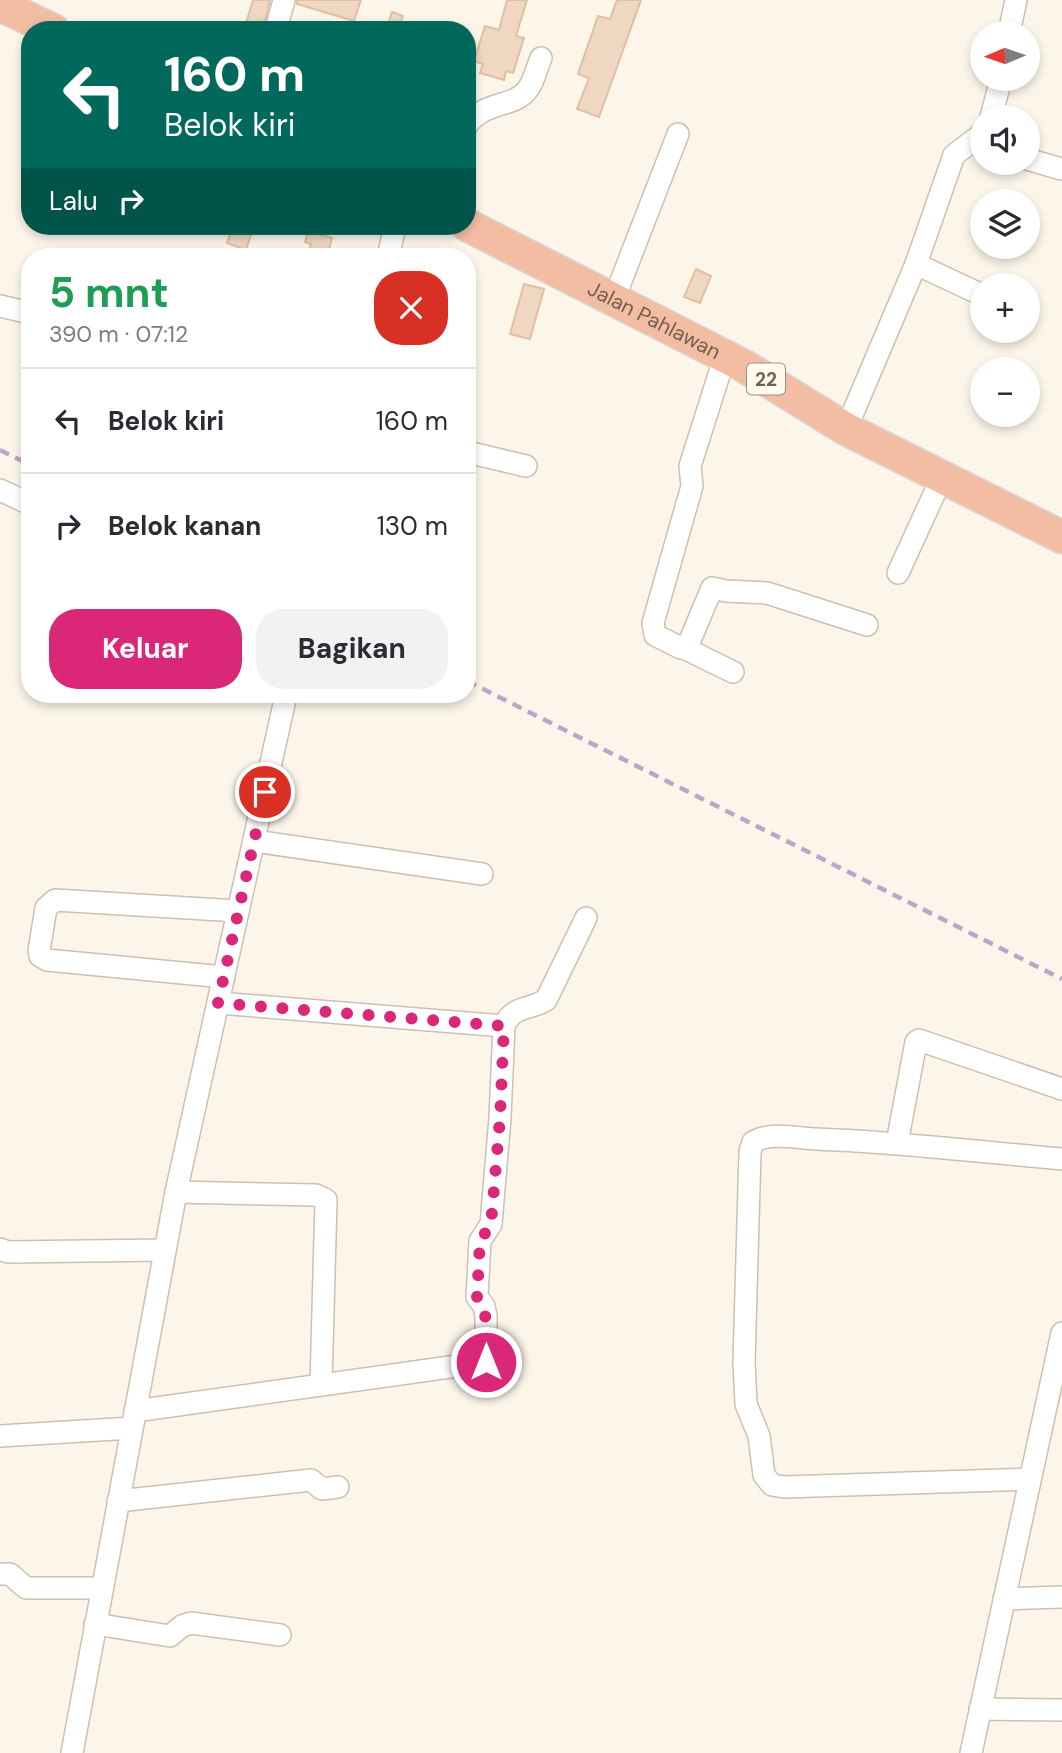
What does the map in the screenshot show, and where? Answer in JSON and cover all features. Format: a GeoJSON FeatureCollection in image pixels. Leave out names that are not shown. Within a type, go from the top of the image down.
{"type":"FeatureCollection","features":[{"type":"Feature","properties":{"kind":"highway"},"geometry":{"type":"LineString","coordinates":[[0,5],[34,21]]}},
{"type":"Feature","properties":{"kind":"highway","name":"Jalan Pahlawan"},"geometry":{"type":"LineString","coordinates":[[476,230],[725,356],[846,429],[1062,537]]}},
{"type":"Feature","properties":{"kind":"street"},"geometry":{"type":"LineString","coordinates":[[278,21],[284,0]]}},
{"type":"Feature","properties":{"kind":"street"},"geometry":{"type":"LineString","coordinates":[[1012,21],[1016,0]]}},
{"type":"Feature","properties":{"kind":"street"},"geometry":{"type":"LineString","coordinates":[[476,116],[486,107],[512,101],[528,90],[541,58]]}},
{"type":"Feature","properties":{"kind":"street"},"geometry":{"type":"LineString","coordinates":[[614,299],[678,134]]}},
{"type":"Feature","properties":{"kind":"street"},"geometry":{"type":"LineString","coordinates":[[846,429],[916,264],[954,155],[970,145]]}},
{"type":"Feature","properties":{"kind":"street"},"geometry":{"type":"LineString","coordinates":[[1040,163],[1062,169]]}},
{"type":"Feature","properties":{"kind":"street"},"geometry":{"type":"LineString","coordinates":[[916,264],[970,289]]}},
{"type":"Feature","properties":{"kind":"street"},"geometry":{"type":"LineString","coordinates":[[0,306],[21,311]]}},
{"type":"Feature","properties":{"kind":"street"},"geometry":{"type":"LineString","coordinates":[[725,356],[690,466],[692,486],[653,623],[655,635],[733,672]]}},
{"type":"Feature","properties":{"kind":"street"},"geometry":{"type":"LineString","coordinates":[[476,454],[526,466]]}},
{"type":"Feature","properties":{"kind":"street"},"geometry":{"type":"LineString","coordinates":[[898,573],[942,477]]}},
{"type":"Feature","properties":{"kind":"street"},"geometry":{"type":"LineString","coordinates":[[0,490],[21,500]]}},
{"type":"Feature","properties":{"kind":"street"},"geometry":{"type":"LineString","coordinates":[[684,648],[691,639],[712,588],[767,593],[867,625]]}},
{"type":"Feature","properties":{"kind":"street"},"geometry":{"type":"LineString","coordinates":[[72,1753],[176,1192],[284,703]]}},
{"type":"Feature","properties":{"kind":"street"},"geometry":{"type":"LineString","coordinates":[[254,841],[482,874]]}},
{"type":"Feature","properties":{"kind":"street"},"geometry":{"type":"LineString","coordinates":[[224,977],[47,960],[40,956],[39,951],[46,908],[55,900],[238,911]]}},
{"type":"Feature","properties":{"kind":"street"},"geometry":{"type":"LineString","coordinates":[[0,1436],[133,1420],[321,1385],[486,1362],[486,1316],[484,1306],[477,1297],[480,1241],[491,1224],[504,1026],[520,1008],[546,1000],[586,918]]}},
{"type":"Feature","properties":{"kind":"street"},"geometry":{"type":"LineString","coordinates":[[218,1003],[504,1026]]}},
{"type":"Feature","properties":{"kind":"street"},"geometry":{"type":"LineString","coordinates":[[897,1143],[916,1042],[919,1040],[1062,1089]]}},
{"type":"Feature","properties":{"kind":"street"},"geometry":{"type":"LineString","coordinates":[[1030,1479],[784,1487],[772,1485],[764,1475],[758,1436],[746,1404],[751,1146],[757,1140],[778,1138],[897,1143],[1062,1159]]}},
{"type":"Feature","properties":{"kind":"street"},"geometry":{"type":"LineString","coordinates":[[176,1192],[316,1195],[327,1200],[321,1385]]}},
{"type":"Feature","properties":{"kind":"street"},"geometry":{"type":"LineString","coordinates":[[0,1249],[8,1252],[165,1250]]}},
{"type":"Feature","properties":{"kind":"street"},"geometry":{"type":"LineString","coordinates":[[971,1753],[1030,1479],[1052,1423],[1062,1333]]}},
{"type":"Feature","properties":{"kind":"street"},"geometry":{"type":"LineString","coordinates":[[118,1501],[311,1480],[322,1489],[338,1488]]}},
{"type":"Feature","properties":{"kind":"street"},"geometry":{"type":"LineString","coordinates":[[0,1574],[9,1574],[26,1588],[102,1588]]}},
{"type":"Feature","properties":{"kind":"street"},"geometry":{"type":"LineString","coordinates":[[1004,1599],[1062,1597]]}},
{"type":"Feature","properties":{"kind":"street"},"geometry":{"type":"LineString","coordinates":[[95,1623],[170,1636],[182,1626],[191,1623],[280,1635]]}},
{"type":"Feature","properties":{"kind":"street"},"geometry":{"type":"LineString","coordinates":[[980,1709],[1062,1710]]}},
{"type":"Feature","properties":{"kind":"building"},"geometry":{"type":"Polygon","coordinates":[[[253,0],[270,0],[265,21],[247,21],[253,0]]]}},
{"type":"Feature","properties":{"kind":"building"},"geometry":{"type":"Polygon","coordinates":[[[297,0],[361,0],[354,21],[297,4],[297,0]]]}},
{"type":"Feature","properties":{"kind":"building"},"geometry":{"type":"Polygon","coordinates":[[[507,0],[527,0],[516,36],[524,38],[513,73],[506,71],[504,80],[480,73],[483,64],[476,62],[485,26],[499,30],[507,0]]]}},
{"type":"Feature","properties":{"kind":"building"},"geometry":{"type":"Polygon","coordinates":[[[617,0],[641,0],[599,117],[577,109],[589,78],[578,74],[598,16],[610,19],[617,0]]]}},
{"type":"Feature","properties":{"kind":"building"},"geometry":{"type":"Polygon","coordinates":[[[392,12],[403,16],[401,21],[389,21],[392,12]]]}},
{"type":"Feature","properties":{"kind":"building"},"geometry":{"type":"Polygon","coordinates":[[[230,235],[251,235],[247,248],[227,243],[230,235]]]}},
{"type":"Feature","properties":{"kind":"building"},"geometry":{"type":"Polygon","coordinates":[[[307,235],[332,238],[329,248],[310,248],[311,244],[305,242],[307,235]]]}},
{"type":"Feature","properties":{"kind":"building"},"geometry":{"type":"Polygon","coordinates":[[[696,269],[711,276],[700,303],[684,297],[696,269]]]}},
{"type":"Feature","properties":{"kind":"building"},"geometry":{"type":"Polygon","coordinates":[[[524,284],[544,289],[530,339],[510,334],[524,284]]]}},
{"type":"Feature","properties":{"kind":"railway"},"geometry":{"type":"LineString","coordinates":[[0,450],[21,460]]}},
{"type":"Feature","properties":{"kind":"railway"},"geometry":{"type":"LineString","coordinates":[[476,686],[1062,979]]}},
{"type":"Feature","properties":{"kind":"route"},"geometry":{"type":"LineString","coordinates":[[265,792],[218,1003],[504,1026],[491,1224],[480,1241],[477,1297],[484,1306],[486,1316],[486,1362]]}}]}
